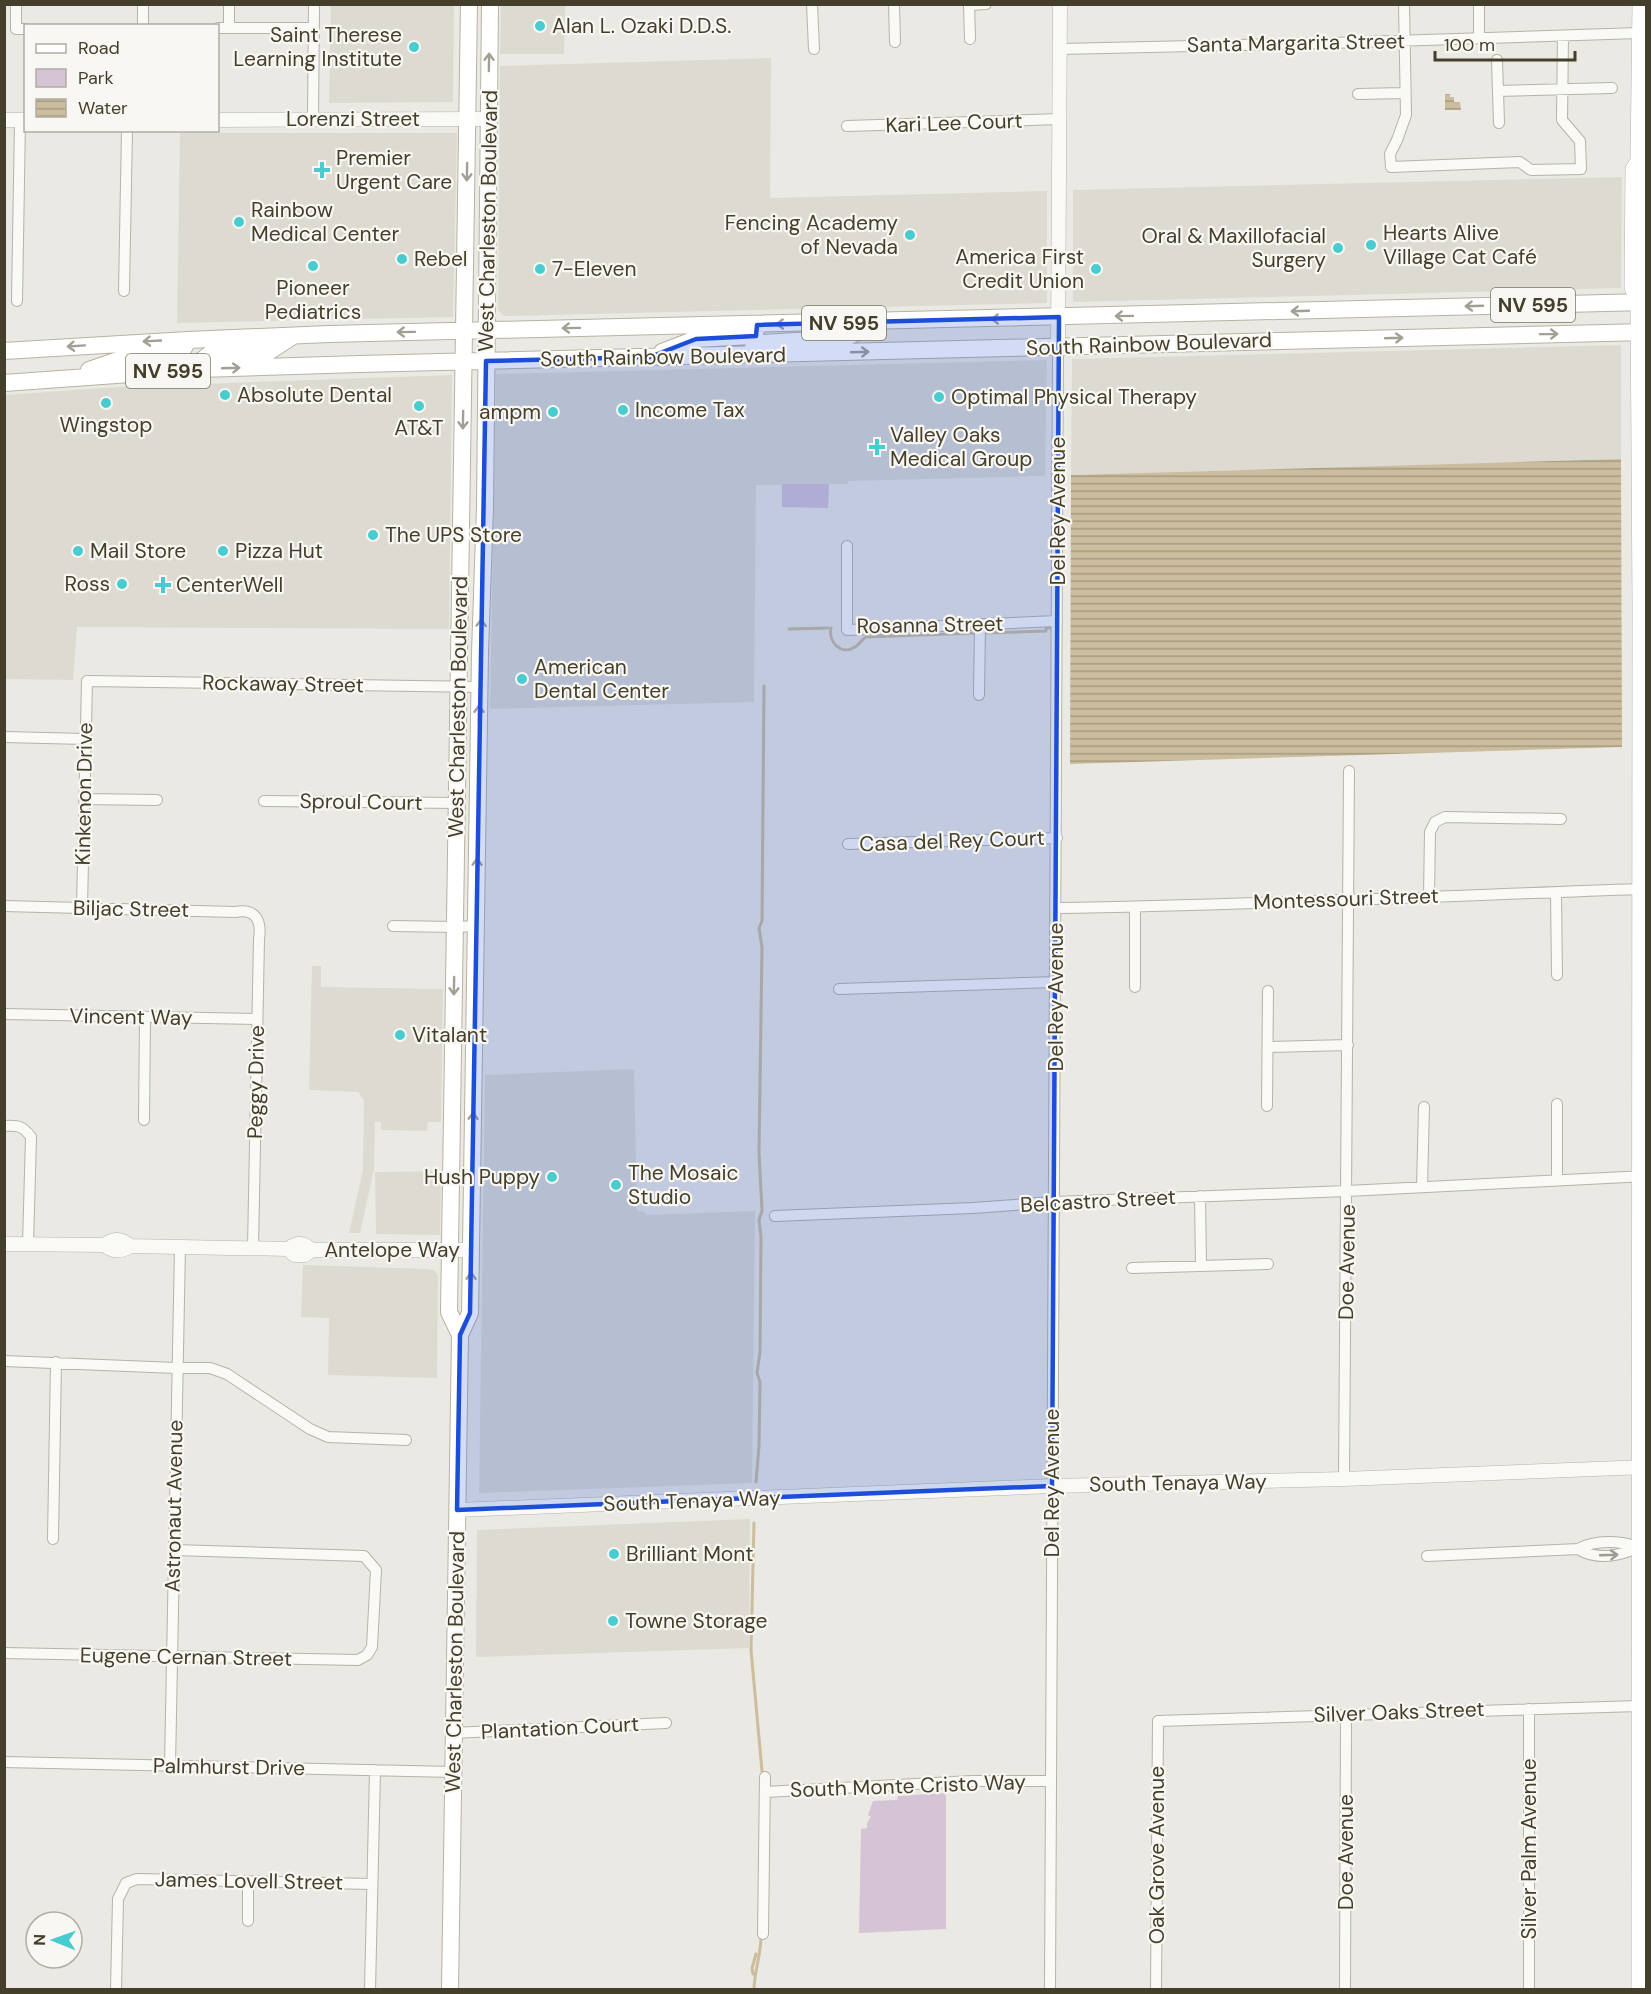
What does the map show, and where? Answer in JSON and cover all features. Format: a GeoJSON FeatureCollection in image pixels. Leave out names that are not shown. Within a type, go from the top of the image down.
{"type":"FeatureCollection","features":[{"type":"Feature","properties":{"kind":"main road","name":"West Charleston Boulevard"},"geometry":{"type":"LineString","coordinates":[[460,1335],[449,1312],[469,4]]}},
{"type":"Feature","properties":{"kind":"main road","name":"West Charleston Boulevard"},"geometry":{"type":"LineString","coordinates":[[450,1989],[460,1335],[470,1312],[487,330],[490,4]]}},
{"type":"Feature","properties":{"kind":"main road"},"geometry":{"type":"LineString","coordinates":[[1638,1989],[1643,1751],[1639,1706],[1643,1467],[1643,1176],[1639,889],[1643,602],[1642,303],[1632,283],[1633,169],[1638,161],[1640,4]]}},
{"type":"Feature","properties":{"kind":"main road","name":"South Rainbow Boulevard"},"geometry":{"type":"LineString","coordinates":[[4,351],[295,335],[1642,303]]}},
{"type":"Feature","properties":{"kind":"main road"},"geometry":{"type":"LineString","coordinates":[[1358,339],[1359,309]]}},
{"type":"Feature","properties":{"kind":"main road"},"geometry":{"type":"LineString","coordinates":[[1336,339],[1337,310]]}},
{"type":"Feature","properties":{"kind":"main road"},"geometry":{"type":"LineString","coordinates":[[751,354],[753,348],[761,343],[845,338],[879,322]]}},
{"type":"Feature","properties":{"kind":"main road"},"geometry":{"type":"LineString","coordinates":[[650,357],[696,339],[752,336],[755,334],[757,325]]}},
{"type":"Feature","properties":{"kind":"main road","name":"South Rainbow Boulevard"},"geometry":{"type":"LineString","coordinates":[[4,382],[200,369],[1642,332]]}},
{"type":"Feature","properties":{"kind":"main road"},"geometry":{"type":"LineString","coordinates":[[200,369],[202,360],[210,354],[270,351],[295,335]]}},
{"type":"Feature","properties":{"kind":"main road"},"geometry":{"type":"LineString","coordinates":[[69,377],[121,359],[174,356],[182,352],[188,340]]}},
{"type":"Feature","properties":{"kind":"street"},"geometry":{"type":"LineString","coordinates":[[16,4],[16,29],[24,29]]}},
{"type":"Feature","properties":{"kind":"street"},"geometry":{"type":"LineString","coordinates":[[143,4],[143,24]]}},
{"type":"Feature","properties":{"kind":"street"},"geometry":{"type":"LineString","coordinates":[[229,4],[223,28],[314,28]]}},
{"type":"Feature","properties":{"kind":"street"},"geometry":{"type":"LineString","coordinates":[[313,119],[314,4]]}},
{"type":"Feature","properties":{"kind":"street"},"geometry":{"type":"LineString","coordinates":[[812,4],[814,50]]}},
{"type":"Feature","properties":{"kind":"street"},"geometry":{"type":"LineString","coordinates":[[894,4],[895,42]]}},
{"type":"Feature","properties":{"kind":"street"},"geometry":{"type":"LineString","coordinates":[[970,39],[969,5],[986,4]]}},
{"type":"Feature","properties":{"kind":"street","name":"Del Rey Avenue"},"geometry":{"type":"LineString","coordinates":[[1050,1989],[1060,4]]}},
{"type":"Feature","properties":{"kind":"street"},"geometry":{"type":"LineString","coordinates":[[1404,4],[1406,115],[1398,141],[1390,154],[1390,167],[1521,162],[1531,170],[1581,169],[1580,141],[1562,120],[1563,36]]}},
{"type":"Feature","properties":{"kind":"street"},"geometry":{"type":"LineString","coordinates":[[1479,4],[1479,38]]}},
{"type":"Feature","properties":{"kind":"street","name":"Santa Margarita Street"},"geometry":{"type":"LineString","coordinates":[[1060,49],[1639,33]]}},
{"type":"Feature","properties":{"kind":"street"},"geometry":{"type":"LineString","coordinates":[[1497,60],[1498,123]]}},
{"type":"Feature","properties":{"kind":"street"},"geometry":{"type":"LineString","coordinates":[[1498,91],[1612,88]]}},
{"type":"Feature","properties":{"kind":"street"},"geometry":{"type":"LineString","coordinates":[[1358,94],[1406,93]]}},
{"type":"Feature","properties":{"kind":"street","name":"Lorenzi Street"},"geometry":{"type":"LineString","coordinates":[[219,120],[488,119]]}},
{"type":"Feature","properties":{"kind":"street","name":"Kari Lee Court"},"geometry":{"type":"LineString","coordinates":[[847,126],[1060,119]]}},
{"type":"Feature","properties":{"kind":"street"},"geometry":{"type":"LineString","coordinates":[[4,120],[23,120],[17,301]]}},
{"type":"Feature","properties":{"kind":"street"},"geometry":{"type":"LineString","coordinates":[[124,291],[127,132]]}},
{"type":"Feature","properties":{"kind":"street","name":"Rosanna Street"},"geometry":{"type":"LineString","coordinates":[[847,546],[847,630],[1057,621]]}},
{"type":"Feature","properties":{"kind":"street"},"geometry":{"type":"LineString","coordinates":[[979,695],[980,624]]}},
{"type":"Feature","properties":{"kind":"street","name":"Rockaway Street"},"geometry":{"type":"LineString","coordinates":[[87,681],[480,687]]}},
{"type":"Feature","properties":{"kind":"street","name":"Kinkenon Drive"},"geometry":{"type":"LineString","coordinates":[[82,907],[87,681]]}},
{"type":"Feature","properties":{"kind":"street"},"geometry":{"type":"LineString","coordinates":[[4,737],[86,739]]}},
{"type":"Feature","properties":{"kind":"street","name":"Doe Avenue"},"geometry":{"type":"LineString","coordinates":[[1344,1479],[1348,771]]}},
{"type":"Feature","properties":{"kind":"street"},"geometry":{"type":"LineString","coordinates":[[84,799],[157,801]]}},
{"type":"Feature","properties":{"kind":"street","name":"Sproul Court"},"geometry":{"type":"LineString","coordinates":[[264,801],[457,803]]}},
{"type":"Feature","properties":{"kind":"street"},"geometry":{"type":"LineString","coordinates":[[1429,896],[1430,832],[1435,822],[1445,817],[1561,819]]}},
{"type":"Feature","properties":{"kind":"street","name":"Casa del Rey Court"},"geometry":{"type":"LineString","coordinates":[[848,844],[1057,838]]}},
{"type":"Feature","properties":{"kind":"street","name":"Montessouri Street"},"geometry":{"type":"LineString","coordinates":[[1057,908],[1639,889]]}},
{"type":"Feature","properties":{"kind":"street"},"geometry":{"type":"LineString","coordinates":[[1556,892],[1557,975]]}},
{"type":"Feature","properties":{"kind":"street","name":"Biljac Street"},"geometry":{"type":"LineString","coordinates":[[4,906],[235,912],[245,910],[255,916]]}},
{"type":"Feature","properties":{"kind":"street"},"geometry":{"type":"LineString","coordinates":[[1135,907],[1135,987]]}},
{"type":"Feature","properties":{"kind":"street","name":"Peggy Drive"},"geometry":{"type":"LineString","coordinates":[[253,1248],[261,927],[255,916]]}},
{"type":"Feature","properties":{"kind":"street"},"geometry":{"type":"LineString","coordinates":[[393,926],[476,926]]}},
{"type":"Feature","properties":{"kind":"street"},"geometry":{"type":"LineString","coordinates":[[839,989],[1056,982]]}},
{"type":"Feature","properties":{"kind":"street"},"geometry":{"type":"LineString","coordinates":[[1267,1106],[1268,991]]}},
{"type":"Feature","properties":{"kind":"street","name":"Vincent Way"},"geometry":{"type":"LineString","coordinates":[[4,1014],[257,1019]]}},
{"type":"Feature","properties":{"kind":"street"},"geometry":{"type":"LineString","coordinates":[[144,1120],[145,1017]]}},
{"type":"Feature","properties":{"kind":"street"},"geometry":{"type":"LineString","coordinates":[[1268,1047],[1348,1045]]}},
{"type":"Feature","properties":{"kind":"street"},"geometry":{"type":"LineString","coordinates":[[1557,1104],[1557,1180]]}},
{"type":"Feature","properties":{"kind":"street"},"geometry":{"type":"LineString","coordinates":[[1422,1187],[1425,1107]]}},
{"type":"Feature","properties":{"kind":"street"},"geometry":{"type":"LineString","coordinates":[[4,1126],[16,1125],[25,1129],[31,1137],[28,1244]]}},
{"type":"Feature","properties":{"kind":"street","name":"Belcastro Street"},"geometry":{"type":"LineString","coordinates":[[775,1216],[1643,1176]]}},
{"type":"Feature","properties":{"kind":"street"},"geometry":{"type":"LineString","coordinates":[[1200,1196],[1201,1265]]}},
{"type":"Feature","properties":{"kind":"street","name":"Antelope Way"},"geometry":{"type":"LineString","coordinates":[[4,1244],[104,1245],[112,1240],[122,1240],[131,1246],[288,1249],[294,1255],[305,1255],[312,1250],[471,1250]]}},
{"type":"Feature","properties":{"kind":"street","name":"Astronaut Avenue"},"geometry":{"type":"LineString","coordinates":[[170,1766],[180,1247]]}},
{"type":"Feature","properties":{"kind":"street"},"geometry":{"type":"LineString","coordinates":[[1132,1268],[1268,1264]]}},
{"type":"Feature","properties":{"kind":"street"},"geometry":{"type":"LineString","coordinates":[[4,1361],[210,1368],[227,1374],[310,1429],[328,1437],[406,1440]]}},
{"type":"Feature","properties":{"kind":"street"},"geometry":{"type":"LineString","coordinates":[[53,1539],[56,1362]]}},
{"type":"Feature","properties":{"kind":"street","name":"South Tenaya Way"},"geometry":{"type":"LineString","coordinates":[[457,1510],[1052,1486],[1344,1479],[1643,1467]]}},
{"type":"Feature","properties":{"kind":"street"},"geometry":{"type":"LineString","coordinates":[[1427,1556],[1578,1549],[1589,1543],[1621,1542],[1640,1546]]}},
{"type":"Feature","properties":{"kind":"street","name":"Eugene Cernan Street"},"geometry":{"type":"LineString","coordinates":[[4,1653],[358,1660],[367,1655],[372,1647],[376,1570],[364,1556],[174,1550]]}},
{"type":"Feature","properties":{"kind":"street","name":"Silver Oaks Street"},"geometry":{"type":"LineString","coordinates":[[1158,1721],[1639,1706]]}},
{"type":"Feature","properties":{"kind":"street","name":"Silver Palm Avenue"},"geometry":{"type":"LineString","coordinates":[[1529,1709],[1529,1989]]}},
{"type":"Feature","properties":{"kind":"street","name":"Doe Avenue"},"geometry":{"type":"LineString","coordinates":[[1345,1989],[1346,1714]]}},
{"type":"Feature","properties":{"kind":"street","name":"Oak Grove Avenue"},"geometry":{"type":"LineString","coordinates":[[1156,1989],[1158,1721]]}},
{"type":"Feature","properties":{"kind":"street","name":"Plantation Court"},"geometry":{"type":"LineString","coordinates":[[453,1733],[666,1724]]}},
{"type":"Feature","properties":{"kind":"street","name":"Palmhurst Drive"},"geometry":{"type":"LineString","coordinates":[[4,1762],[453,1772]]}},
{"type":"Feature","properties":{"kind":"street"},"geometry":{"type":"LineString","coordinates":[[370,1989],[375,1770]]}},
{"type":"Feature","properties":{"kind":"street"},"geometry":{"type":"LineString","coordinates":[[763,1934],[765,1777]]}},
{"type":"Feature","properties":{"kind":"street","name":"South Monte Cristo Way"},"geometry":{"type":"LineString","coordinates":[[765,1792],[972,1781],[1051,1781]]}},
{"type":"Feature","properties":{"kind":"street","name":"James Lovell Street"},"geometry":{"type":"LineString","coordinates":[[116,1989],[118,1899],[126,1883],[136,1879],[372,1884]]}},
{"type":"Feature","properties":{"kind":"street"},"geometry":{"type":"LineString","coordinates":[[248,1881],[248,1921]]}},
{"type":"Feature","properties":{"kind":"highlighted area"},"geometry":{"type":"Polygon","coordinates":[[[1059,317],[1052,1486],[457,1510],[460,1335],[470,1313],[486,361],[650,357],[696,339],[756,336],[757,325],[1059,317]]]}},
{"type":"Feature","properties":{"kind":"shaded area"},"geometry":{"type":"Polygon","coordinates":[[[331,4],[454,5],[453,102],[329,103],[331,4]]]}},
{"type":"Feature","properties":{"kind":"shaded area"},"geometry":{"type":"Polygon","coordinates":[[[501,5],[565,5],[564,54],[500,54],[501,5]]]}},
{"type":"Feature","properties":{"kind":"shaded area"},"geometry":{"type":"Polygon","coordinates":[[[771,58],[770,198],[1047,191],[1047,303],[504,316],[498,310],[500,66],[771,58]]]}},
{"type":"Feature","properties":{"kind":"shaded area"},"geometry":{"type":"Polygon","coordinates":[[[180,133],[457,133],[453,317],[177,323],[180,133]]]}},
{"type":"Feature","properties":{"kind":"shaded area"},"geometry":{"type":"Polygon","coordinates":[[[1622,177],[1621,288],[1073,302],[1073,190],[1622,177]]]}},
{"type":"Feature","properties":{"kind":"shaded area"},"geometry":{"type":"Polygon","coordinates":[[[1621,345],[1621,459],[1071,475],[1072,359],[1621,345]]]}},
{"type":"Feature","properties":{"kind":"shaded area"},"geometry":{"type":"Polygon","coordinates":[[[1047,360],[1045,476],[849,481],[847,484],[756,485],[754,702],[490,709],[496,374],[1047,360]]]}},
{"type":"Feature","properties":{"kind":"shaded area"},"geometry":{"type":"Polygon","coordinates":[[[452,375],[449,629],[77,627],[73,680],[5,679],[5,395],[117,387],[452,375]]]}},
{"type":"Feature","properties":{"kind":"shaded area"},"geometry":{"type":"Polygon","coordinates":[[[312,966],[321,966],[321,987],[443,989],[441,1122],[428,1122],[427,1131],[381,1130],[381,1122],[375,1122],[374,1169],[360,1233],[349,1233],[363,1170],[364,1100],[358,1092],[309,1090],[312,966]]]}},
{"type":"Feature","properties":{"kind":"shaded area"},"geometry":{"type":"Polygon","coordinates":[[[634,1069],[637,1211],[645,1212],[646,1215],[755,1211],[752,1483],[479,1493],[485,1075],[634,1069]]]}},
{"type":"Feature","properties":{"kind":"shaded area"},"geometry":{"type":"Polygon","coordinates":[[[441,1171],[440,1235],[376,1234],[375,1172],[441,1171]]]}},
{"type":"Feature","properties":{"kind":"shaded area"},"geometry":{"type":"Polygon","coordinates":[[[303,1265],[435,1271],[438,1276],[437,1378],[328,1375],[329,1318],[301,1317],[303,1265]]]}},
{"type":"Feature","properties":{"kind":"shaded area"},"geometry":{"type":"Polygon","coordinates":[[[750,1519],[749,1648],[476,1657],[477,1530],[750,1519]]]}},
{"type":"Feature","properties":{"kind":"green space"},"geometry":{"type":"Polygon","coordinates":[[[782,484],[829,484],[828,508],[782,507],[782,484]]]}},
{"type":"Feature","properties":{"kind":"green space"},"geometry":{"type":"Polygon","coordinates":[[[945,1793],[946,1929],[859,1933],[861,1829],[867,1828],[871,1817],[868,1815],[873,1801],[897,1800],[898,1796],[945,1793]]]}},
{"type":"Feature","properties":{"kind":"water"},"geometry":{"type":"Polygon","coordinates":[[[1445,94],[1454,97],[1454,102],[1460,102],[1461,110],[1445,110],[1445,94]]]}},
{"type":"Feature","properties":{"kind":"water"},"geometry":{"type":"Polygon","coordinates":[[[1621,459],[1622,747],[1070,764],[1071,475],[1621,459]]]}},
{"type":"Feature","properties":{"kind":"waterway"},"geometry":{"type":"LineString","coordinates":[[789,629],[828,628]]}},
{"type":"Feature","properties":{"kind":"waterway"},"geometry":{"type":"LineString","coordinates":[[831,628],[834,643],[840,649],[845,650],[855,647],[866,637],[976,633]]}},
{"type":"Feature","properties":{"kind":"waterway"},"geometry":{"type":"LineString","coordinates":[[983,633],[1046,631],[1046,628],[1050,628]]}},
{"type":"Feature","properties":{"kind":"waterway"},"geometry":{"type":"LineString","coordinates":[[756,1482],[760,1382],[757,1373],[760,1352],[761,1237],[759,1220],[762,1211],[759,1153],[762,947],[759,928],[762,921],[764,686]]}},
{"type":"Feature","properties":{"kind":"waterway"},"geometry":{"type":"LineString","coordinates":[[754,1523],[751,1650],[762,1771]]}},
{"type":"Feature","properties":{"kind":"waterway"},"geometry":{"type":"LineString","coordinates":[[754,1990],[761,1937]]}},
{"type":"Feature","properties":{"kind":"waterway"},"geometry":{"type":"LineString","coordinates":[[753,1974],[752,1968],[756,1954]]}},
{"type":"Feature","properties":{"kind":"place","name":"Alan L. Ozaki D.D.S."},"geometry":{"type":"Point","coordinates":[540,26]}},
{"type":"Feature","properties":{"kind":"place","name":"Saint Therese Learning Institute"},"geometry":{"type":"Point","coordinates":[414,47]}},
{"type":"Feature","properties":{"kind":"place","name":"Premier Urgent Care"},"geometry":{"type":"Point","coordinates":[322,170]}},
{"type":"Feature","properties":{"kind":"place","name":"Rainbow Medical Center"},"geometry":{"type":"Point","coordinates":[239,222]}},
{"type":"Feature","properties":{"kind":"place","name":"Fencing Academy of Nevada"},"geometry":{"type":"Point","coordinates":[910,235]}},
{"type":"Feature","properties":{"kind":"place","name":"Hearts Alive Village Cat Café"},"geometry":{"type":"Point","coordinates":[1371,245]}},
{"type":"Feature","properties":{"kind":"place","name":"Oral & Maxillofacial Surgery"},"geometry":{"type":"Point","coordinates":[1338,248]}},
{"type":"Feature","properties":{"kind":"place","name":"Rebel"},"geometry":{"type":"Point","coordinates":[402,259]}},
{"type":"Feature","properties":{"kind":"place","name":"Pioneer Pediatrics"},"geometry":{"type":"Point","coordinates":[313,266]}},
{"type":"Feature","properties":{"kind":"place","name":"7-Eleven"},"geometry":{"type":"Point","coordinates":[540,269]}},
{"type":"Feature","properties":{"kind":"place","name":"America First Credit Union"},"geometry":{"type":"Point","coordinates":[1096,269]}},
{"type":"Feature","properties":{"kind":"place","name":"Absolute Dental"},"geometry":{"type":"Point","coordinates":[225,395]}},
{"type":"Feature","properties":{"kind":"place","name":"Optimal Physical Therapy"},"geometry":{"type":"Point","coordinates":[939,397]}},
{"type":"Feature","properties":{"kind":"place","name":"Wingstop"},"geometry":{"type":"Point","coordinates":[106,403]}},
{"type":"Feature","properties":{"kind":"place","name":"AT&T"},"geometry":{"type":"Point","coordinates":[419,406]}},
{"type":"Feature","properties":{"kind":"place","name":"Income Tax"},"geometry":{"type":"Point","coordinates":[623,410]}},
{"type":"Feature","properties":{"kind":"place","name":"ampm"},"geometry":{"type":"Point","coordinates":[553,412]}},
{"type":"Feature","properties":{"kind":"place","name":"Valley Oaks Medical Group"},"geometry":{"type":"Point","coordinates":[877,447]}},
{"type":"Feature","properties":{"kind":"place","name":"The UPS Store"},"geometry":{"type":"Point","coordinates":[373,535]}},
{"type":"Feature","properties":{"kind":"place","name":"Mail Store"},"geometry":{"type":"Point","coordinates":[78,551]}},
{"type":"Feature","properties":{"kind":"place","name":"Pizza Hut"},"geometry":{"type":"Point","coordinates":[223,551]}},
{"type":"Feature","properties":{"kind":"place","name":"Ross"},"geometry":{"type":"Point","coordinates":[122,584]}},
{"type":"Feature","properties":{"kind":"place","name":"CenterWell"},"geometry":{"type":"Point","coordinates":[163,585]}},
{"type":"Feature","properties":{"kind":"place","name":"American Dental Center"},"geometry":{"type":"Point","coordinates":[522,679]}},
{"type":"Feature","properties":{"kind":"place","name":"Vitalant"},"geometry":{"type":"Point","coordinates":[400,1035]}},
{"type":"Feature","properties":{"kind":"place","name":"Hush Puppy"},"geometry":{"type":"Point","coordinates":[552,1177]}},
{"type":"Feature","properties":{"kind":"place","name":"The Mosaic Studio"},"geometry":{"type":"Point","coordinates":[616,1185]}},
{"type":"Feature","properties":{"kind":"place","name":"Brilliant Mont"},"geometry":{"type":"Point","coordinates":[614,1554]}},
{"type":"Feature","properties":{"kind":"place","name":"Towne Storage"},"geometry":{"type":"Point","coordinates":[613,1621]}}]}
